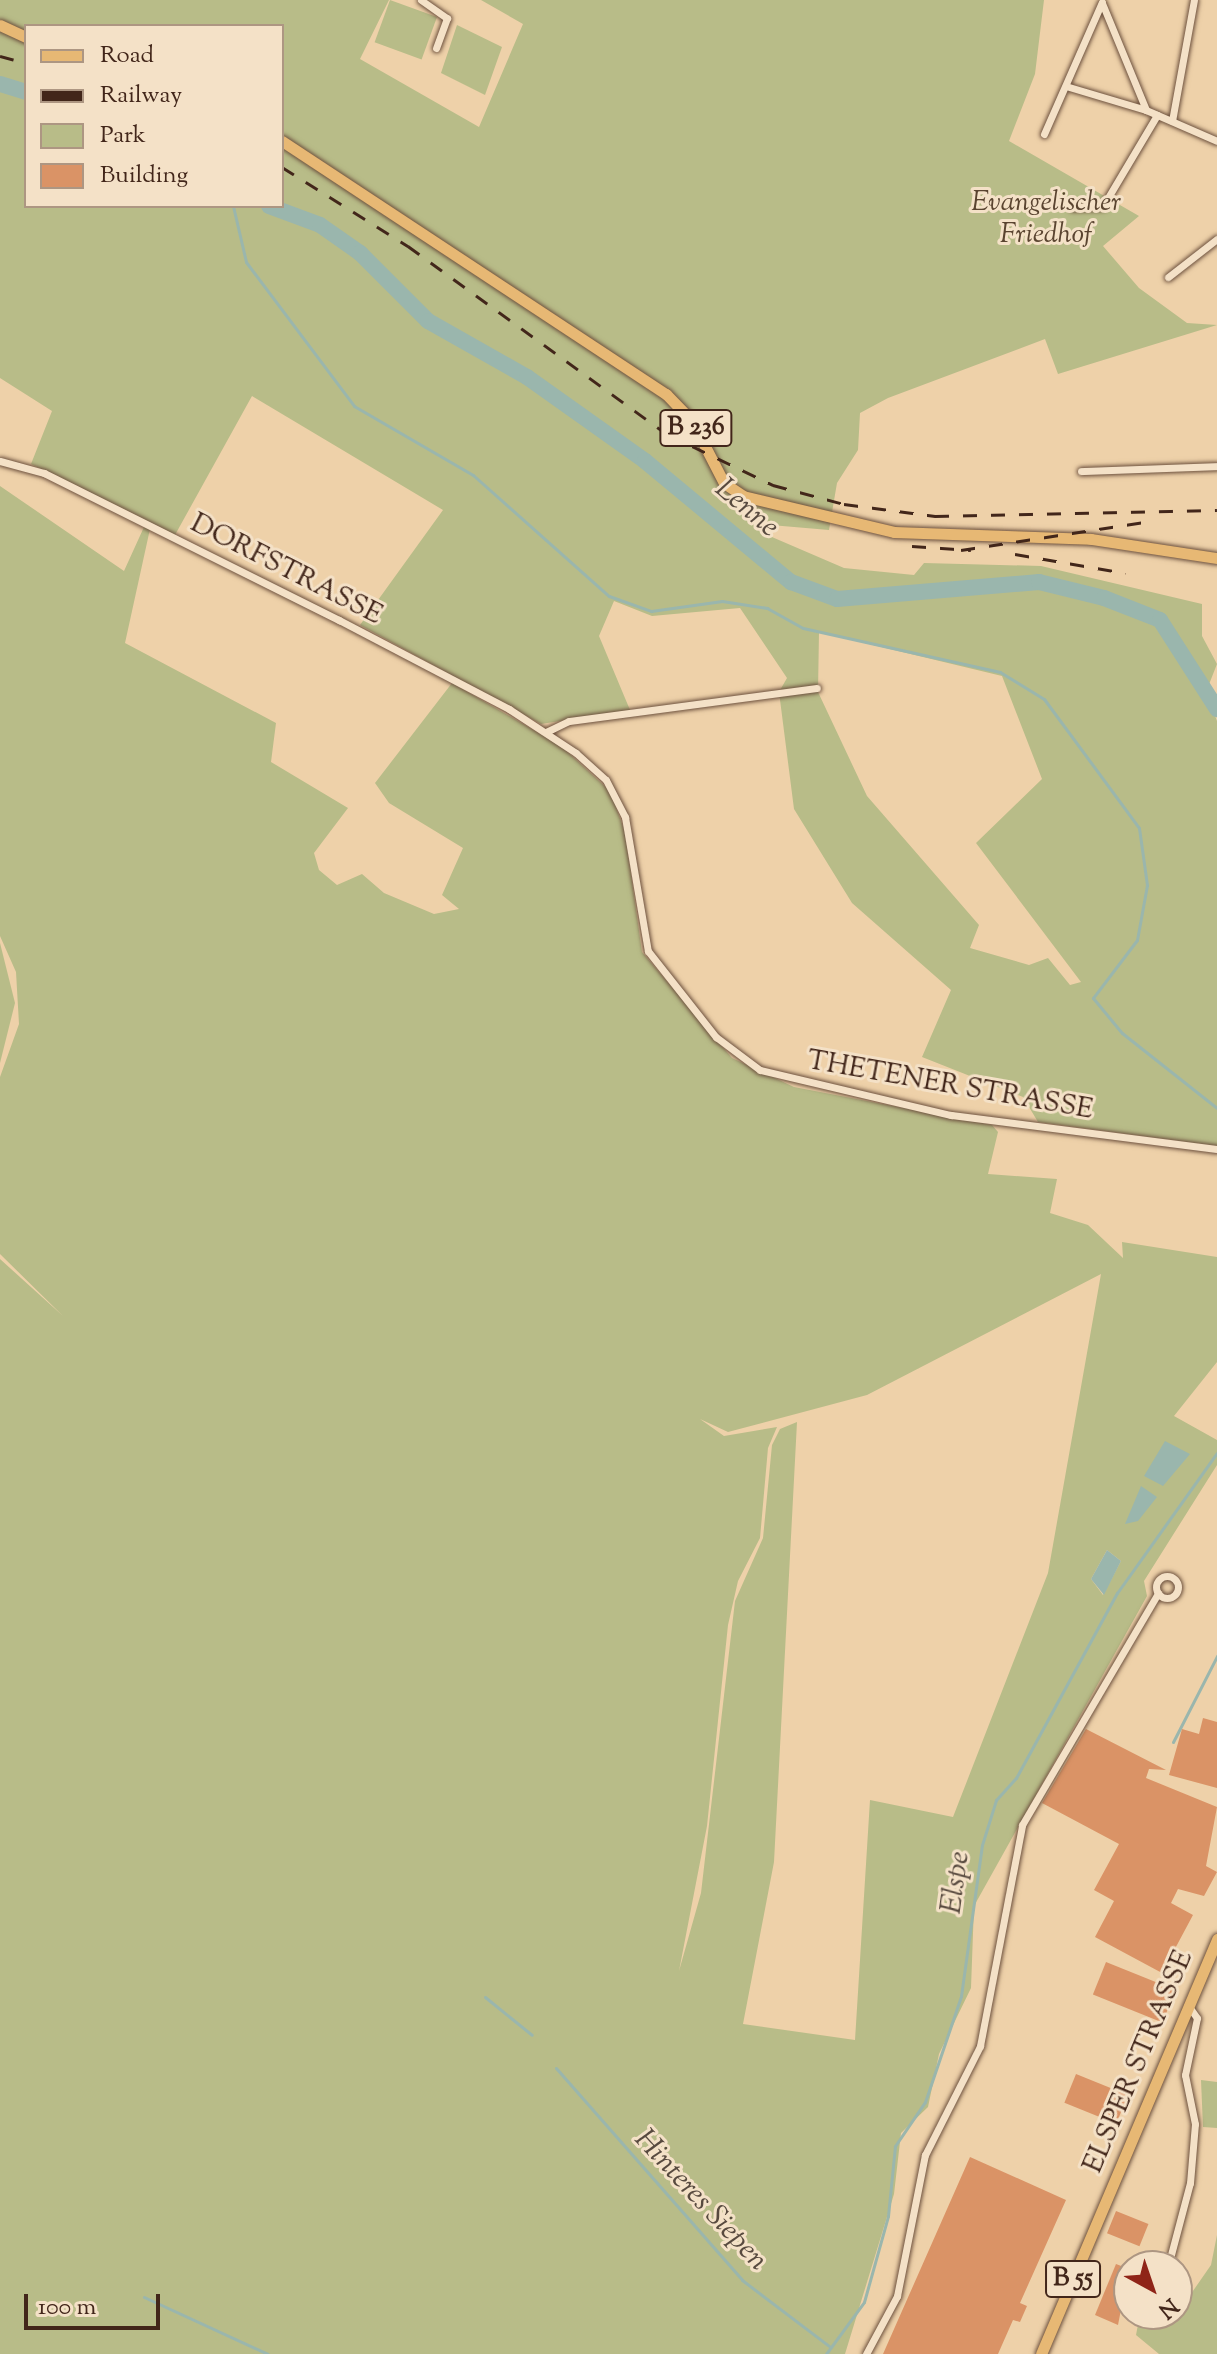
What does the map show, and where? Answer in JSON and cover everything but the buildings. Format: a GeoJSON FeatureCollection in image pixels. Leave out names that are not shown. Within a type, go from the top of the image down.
{"type":"FeatureCollection","features":[{"type":"Feature","properties":{"kind":"main road"},"geometry":{"type":"LineString","coordinates":[[0,25],[24,36]]}},
{"type":"Feature","properties":{"kind":"main road","name":"B 236"},"geometry":{"type":"LineString","coordinates":[[284,142],[666,394],[737,494],[894,532],[1158,547],[1217,558]]}},
{"type":"Feature","properties":{"kind":"main road","name":"ELSPER STRASSE"},"geometry":{"type":"LineString","coordinates":[[1041,2354],[1217,1939]]}},
{"type":"Feature","properties":{"kind":"street"},"geometry":{"type":"LineString","coordinates":[[421,0],[447,18],[436,48]]}},
{"type":"Feature","properties":{"kind":"street"},"geometry":{"type":"LineString","coordinates":[[1172,121],[1194,0]]}},
{"type":"Feature","properties":{"kind":"street"},"geometry":{"type":"LineString","coordinates":[[1044,134],[1069,87],[1102,1]]}},
{"type":"Feature","properties":{"kind":"street"},"geometry":{"type":"LineString","coordinates":[[1102,1],[1146,110]]}},
{"type":"Feature","properties":{"kind":"street"},"geometry":{"type":"LineString","coordinates":[[1069,87],[1146,110],[1217,141]]}},
{"type":"Feature","properties":{"kind":"street"},"geometry":{"type":"LineString","coordinates":[[1072,207],[1103,206],[1157,115]]}},
{"type":"Feature","properties":{"kind":"street"},"geometry":{"type":"LineString","coordinates":[[1168,277],[1217,239]]}},
{"type":"Feature","properties":{"kind":"street","name":"DORFSTRASSE"},"geometry":{"type":"LineString","coordinates":[[0,461],[44,473],[146,523],[546,732]]}},
{"type":"Feature","properties":{"kind":"street"},"geometry":{"type":"LineString","coordinates":[[1081,471],[1217,466]]}},
{"type":"Feature","properties":{"kind":"street"},"geometry":{"type":"LineString","coordinates":[[546,732],[569,721],[817,688]]}},
{"type":"Feature","properties":{"kind":"street","name":"THETENER STRASSE"},"geometry":{"type":"LineString","coordinates":[[546,732],[614,791],[625,817],[648,951],[739,1057],[796,1083],[951,1115],[1217,1149]]}},
{"type":"Feature","properties":{"kind":"street"},"geometry":{"type":"LineString","coordinates":[[866,2354],[897,2296],[925,2155],[980,2046],[1022,1825],[1158,1593]]}},
{"type":"Feature","properties":{"kind":"street"},"geometry":{"type":"LineString","coordinates":[[1172,2250],[1190,2183],[1195,2124],[1185,2075],[1197,2018],[1188,2005]]}},
{"type":"Feature","properties":{"kind":"green space","name":"Evangelischer Friedhof"},"geometry":{"type":"Polygon","coordinates":[[[0,0],[389,0],[360,59],[479,127],[523,24],[481,0],[1044,0],[1035,74],[1009,141],[1139,216],[1103,246],[1139,288],[1187,323],[1217,325],[1058,374],[1045,339],[888,398],[860,413],[858,450],[837,483],[829,530],[760,524],[760,532],[844,568],[914,575],[924,563],[1041,566],[1202,604],[1202,636],[1217,664],[1206,692],[1217,721],[1217,1146],[1038,1122],[1023,1097],[922,1057],[951,990],[852,903],[794,809],[779,692],[787,678],[740,608],[652,616],[614,601],[599,636],[630,710],[541,724],[360,625],[443,510],[252,396],[175,535],[31,464],[52,411],[0,378],[0,0]],[[819,632],[818,692],[867,796],[979,925],[970,948],[1029,965],[1048,958],[1070,985],[1081,982],[976,843],[1042,779],[1002,676],[819,632]]]}},
{"type":"Feature","properties":{"kind":"green space"},"geometry":{"type":"Polygon","coordinates":[[[390,0],[437,17],[422,59],[375,42],[390,0]]]}},
{"type":"Feature","properties":{"kind":"green space"},"geometry":{"type":"Polygon","coordinates":[[[457,25],[502,47],[485,95],[441,73],[457,25]]]}},
{"type":"Feature","properties":{"kind":"green space"},"geometry":{"type":"Polygon","coordinates":[[[0,486],[124,571],[144,527],[150,529],[125,643],[276,723],[271,762],[348,808],[314,853],[319,870],[337,885],[362,874],[384,893],[434,914],[459,909],[442,895],[463,848],[389,803],[375,783],[452,683],[561,746],[610,791],[625,832],[642,952],[732,1058],[794,1087],[992,1125],[998,1132],[988,1174],[1057,1179],[1050,1213],[1088,1225],[1123,1258],[1122,1242],[1217,1257],[1217,1362],[1174,1416],[1217,1440],[1217,1465],[1144,1581],[1147,1596],[974,1906],[971,1988],[939,2054],[928,2107],[901,2133],[894,2194],[845,2354],[0,2354],[0,1259],[63,1316],[0,1254],[0,1077],[19,1024],[16,972],[0,936],[0,486]],[[1101,1274],[867,1395],[728,1432],[700,1419],[724,1436],[777,1427],[768,1448],[760,1538],[738,1581],[728,1625],[707,1826],[679,1971],[701,1893],[735,1601],[763,1538],[772,1445],[780,1429],[797,1422],[774,1862],[743,2024],[855,2040],[870,1800],[953,1817],[1048,1573],[1101,1274]],[[1107,1550],[1091,1579],[1103,1595],[1121,1561],[1107,1550]]]}},
{"type":"Feature","properties":{"kind":"green space"},"geometry":{"type":"Polygon","coordinates":[[[0,943],[15,1003],[0,1063],[0,943]]]}},
{"type":"Feature","properties":{"kind":"green space"},"geometry":{"type":"Polygon","coordinates":[[[1201,2080],[1217,2082],[1217,2128],[1203,2127],[1201,2080]]]}},
{"type":"Feature","properties":{"kind":"green space"},"geometry":{"type":"Polygon","coordinates":[[[1217,2235],[1217,2354],[1159,2354],[1136,2335],[1137,2330],[1193,2330],[1193,2291],[1211,2265],[1217,2235]]]}},
{"type":"Feature","properties":{"kind":"water"},"geometry":{"type":"Polygon","coordinates":[[[1165,1441],[1190,1454],[1163,1486],[1144,1476],[1165,1441]]]}},
{"type":"Feature","properties":{"kind":"water"},"geometry":{"type":"Polygon","coordinates":[[[1141,1486],[1157,1497],[1138,1521],[1125,1524],[1141,1486]]]}},
{"type":"Feature","properties":{"kind":"water"},"geometry":{"type":"Polygon","coordinates":[[[1107,1550],[1121,1561],[1104,1595],[1091,1579],[1107,1550]]]}},
{"type":"Feature","properties":{"kind":"waterway","name":"Lenne"},"geometry":{"type":"LineString","coordinates":[[0,84],[24,91]]}},
{"type":"Feature","properties":{"kind":"waterway"},"geometry":{"type":"LineString","coordinates":[[233,208],[246,262],[354,406],[473,475],[609,596],[651,611],[722,601],[767,608],[803,628],[1000,672],[1044,699],[1139,828],[1147,885],[1137,940],[1093,998],[1122,1033],[1217,1108]]}},
{"type":"Feature","properties":{"kind":"waterway","name":"Lenne"},"geometry":{"type":"LineString","coordinates":[[274,208],[320,225],[360,253],[428,321],[527,377],[645,461],[791,582],[837,599],[1039,582],[1104,598],[1160,620],[1217,709]]}},
{"type":"Feature","properties":{"kind":"waterway","name":"Elspe"},"geometry":{"type":"LineString","coordinates":[[826,2354],[864,2302],[888,2216],[895,2146],[925,2102],[961,1996],[982,1845],[996,1800],[1016,1778],[1117,1593],[1217,1453]]}},
{"type":"Feature","properties":{"kind":"waterway"},"geometry":{"type":"LineString","coordinates":[[1173,1742],[1217,1656]]}},
{"type":"Feature","properties":{"kind":"waterway","name":"Hinteres Siepen"},"geometry":{"type":"LineString","coordinates":[[485,1997],[532,2035]]}},
{"type":"Feature","properties":{"kind":"waterway","name":"Hinteres Siepen"},"geometry":{"type":"LineString","coordinates":[[556,2068],[742,2280],[829,2346]]}},
{"type":"Feature","properties":{"kind":"waterway"},"geometry":{"type":"LineString","coordinates":[[144,2297],[268,2354]]}},
{"type":"Feature","properties":{"kind":"railway"},"geometry":{"type":"LineString","coordinates":[[0,56],[24,62]]}},
{"type":"Feature","properties":{"kind":"railway"},"geometry":{"type":"LineString","coordinates":[[284,168],[408,246],[667,434],[773,485],[844,504],[935,516],[1217,510]]}},
{"type":"Feature","properties":{"kind":"railway"},"geometry":{"type":"LineString","coordinates":[[961,550],[1143,522]]}},
{"type":"Feature","properties":{"kind":"railway"},"geometry":{"type":"LineString","coordinates":[[912,546],[971,550]]}},
{"type":"Feature","properties":{"kind":"railway"},"geometry":{"type":"LineString","coordinates":[[1015,554],[1125,573]]}}]}
